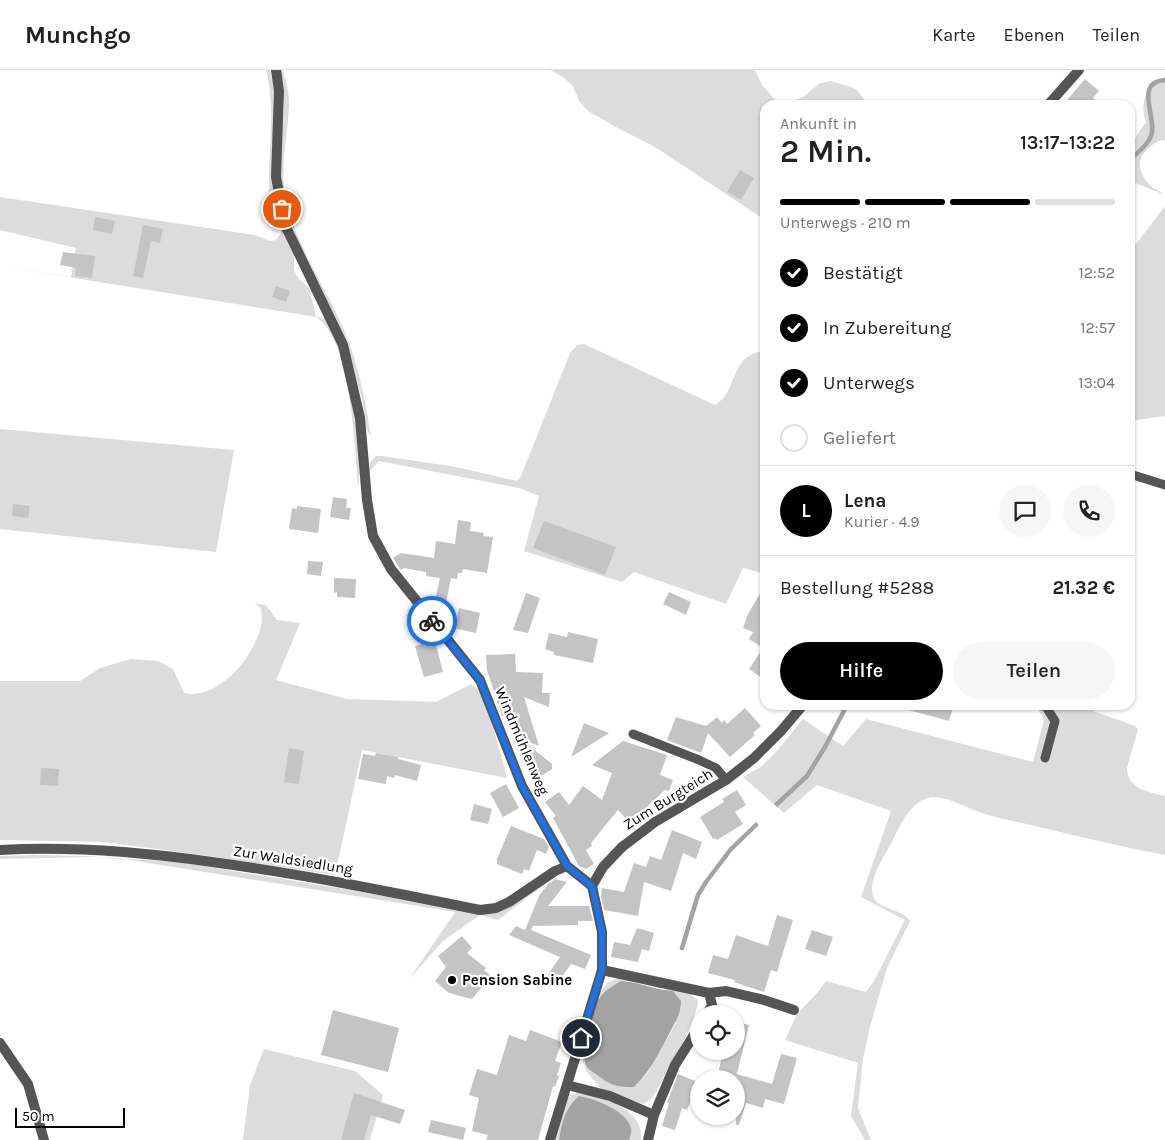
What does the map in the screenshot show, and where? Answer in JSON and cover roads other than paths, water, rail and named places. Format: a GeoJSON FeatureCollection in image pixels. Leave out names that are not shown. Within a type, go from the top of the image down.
{"type":"FeatureCollection","features":[{"type":"Feature","properties":{"kind":"street","name":"Windmühlenweg"},"geometry":{"type":"LineString","coordinates":[[276,70],[279,91],[276,177],[285,225],[343,345],[360,418],[367,500],[373,536],[391,569],[408,592],[480,680],[522,786],[567,866],[592,886]]}},
{"type":"Feature","properties":{"kind":"street"},"geometry":{"type":"LineString","coordinates":[[1052,100],[1079,70]]}},
{"type":"Feature","properties":{"kind":"street","name":"Zum Burgteich"},"geometry":{"type":"LineString","coordinates":[[592,886],[603,866],[622,847],[655,822],[726,780],[754,758],[781,732],[799,710]]}},
{"type":"Feature","properties":{"kind":"street","name":"Zur Waldsiedlung"},"geometry":{"type":"LineString","coordinates":[[0,850],[93,849],[158,854],[275,870],[480,910],[496,908],[508,902],[555,871],[567,866]]}},
{"type":"Feature","properties":{"kind":"street"},"geometry":{"type":"LineString","coordinates":[[550,1140],[602,970],[602,932],[592,886]]}},
{"type":"Feature","properties":{"kind":"street"},"geometry":{"type":"LineString","coordinates":[[602,970],[709,993],[726,991],[764,1000],[794,1010]]}},
{"type":"Feature","properties":{"kind":"street"},"geometry":{"type":"LineString","coordinates":[[709,993],[712,1005]]}},
{"type":"Feature","properties":{"kind":"street"},"geometry":{"type":"LineString","coordinates":[[648,1140],[654,1116],[675,1065],[690,1041]]}},
{"type":"Feature","properties":{"kind":"street"},"geometry":{"type":"LineString","coordinates":[[0,1043],[28,1084],[44,1140]]}},
{"type":"Feature","properties":{"kind":"street"},"geometry":{"type":"LineString","coordinates":[[567,1085],[610,1096],[654,1116]]}},
{"type":"Feature","properties":{"kind":"lane"},"geometry":{"type":"LineString","coordinates":[[1135,476],[1165,485]]}},
{"type":"Feature","properties":{"kind":"lane"},"geometry":{"type":"LineString","coordinates":[[1045,758],[1055,721],[1048,710]]}},
{"type":"Feature","properties":{"kind":"lane"},"geometry":{"type":"LineString","coordinates":[[633,734],[716,768],[726,780]]}},
{"type":"Feature","properties":{"kind":"waterway"},"geometry":{"type":"LineString","coordinates":[[1135,155],[1151,136],[1152,120],[1148,94],[1150,87],[1155,82],[1165,80]]}},
{"type":"Feature","properties":{"kind":"waterway"},"geometry":{"type":"LineString","coordinates":[[777,804],[807,776],[844,710]]}},
{"type":"Feature","properties":{"kind":"waterway"},"geometry":{"type":"LineString","coordinates":[[682,948],[698,895],[731,849],[756,825]]}},
{"type":"Feature","properties":{"kind":"place","name":"Pension Sabine"},"geometry":{"type":"Point","coordinates":[452,980]}}]}
